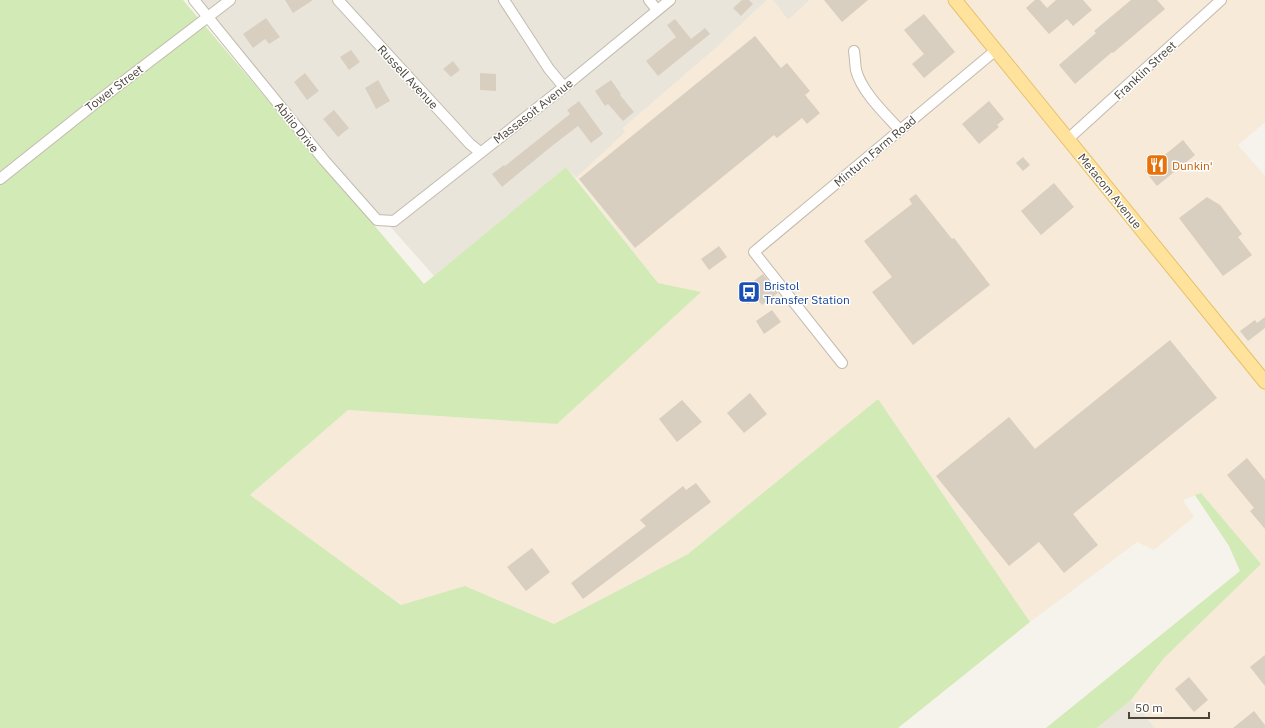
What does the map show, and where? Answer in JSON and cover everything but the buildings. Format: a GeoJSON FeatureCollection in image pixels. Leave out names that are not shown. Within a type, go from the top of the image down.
{"type":"FeatureCollection","features":[{"type":"Feature","properties":{"kind":"main road","name":"Metacom Avenue"},"geometry":{"type":"LineString","coordinates":[[956,0],[1265,382]]}},
{"type":"Feature","properties":{"kind":"street","name":"Abilio Drive"},"geometry":{"type":"LineString","coordinates":[[194,0],[324,160],[377,220],[394,221]]}},
{"type":"Feature","properties":{"kind":"street","name":"Tower Street"},"geometry":{"type":"LineString","coordinates":[[0,179],[98,101],[230,0]]}},
{"type":"Feature","properties":{"kind":"street","name":"Russell Avenue"},"geometry":{"type":"LineString","coordinates":[[338,0],[465,138],[480,152]]}},
{"type":"Feature","properties":{"kind":"street"},"geometry":{"type":"LineString","coordinates":[[504,0],[548,69],[564,87]]}},
{"type":"Feature","properties":{"kind":"street"},"geometry":{"type":"LineString","coordinates":[[649,0],[657,10]]}},
{"type":"Feature","properties":{"kind":"street","name":"Massasoit Avenue"},"geometry":{"type":"LineString","coordinates":[[394,221],[564,87],[670,0]]}},
{"type":"Feature","properties":{"kind":"street","name":"Franklin Street"},"geometry":{"type":"LineString","coordinates":[[1068,139],[1220,0]]}},
{"type":"Feature","properties":{"kind":"street","name":"Minturn Farm Road"},"geometry":{"type":"LineString","coordinates":[[842,363],[754,252],[996,50]]}},
{"type":"Feature","properties":{"kind":"street"},"geometry":{"type":"LineString","coordinates":[[854,51],[856,70],[864,87],[874,102],[900,130]]}},
{"type":"Feature","properties":{"kind":"shaded area"},"geometry":{"type":"Polygon","coordinates":[[[190,0],[767,0],[717,47],[623,128],[626,132],[576,178],[566,167],[434,276],[190,0]]]}},
{"type":"Feature","properties":{"kind":"shaded area"},"geometry":{"type":"Polygon","coordinates":[[[767,0],[773,0],[788,20],[810,0],[1265,0],[1265,122],[1238,145],[1265,176],[1265,728],[1155,728],[1131,700],[1164,658],[1260,564],[1201,493],[1183,500],[1194,517],[1154,550],[1137,542],[1030,622],[878,399],[688,554],[554,624],[465,586],[402,605],[249,496],[348,410],[557,424],[700,292],[658,283],[576,178],[625,132],[623,128],[717,47],[767,0]]]}},
{"type":"Feature","properties":{"kind":"shaded area"},"geometry":{"type":"Polygon","coordinates":[[[773,0],[810,0],[788,20],[773,0]]]}},
{"type":"Feature","properties":{"kind":"shaded area"},"geometry":{"type":"Polygon","coordinates":[[[1131,700],[1155,728],[1097,728],[1131,700]]]}},
{"type":"Feature","properties":{"kind":"green space"},"geometry":{"type":"Polygon","coordinates":[[[0,0],[183,0],[424,284],[566,167],[658,283],[701,292],[557,424],[348,410],[250,495],[401,605],[465,586],[554,624],[688,554],[878,399],[1030,622],[898,728],[0,728],[0,0]]]}},
{"type":"Feature","properties":{"kind":"green space"},"geometry":{"type":"Polygon","coordinates":[[[1201,493],[1261,564],[1164,658],[1131,700],[1097,728],[1046,728],[1240,571],[1229,546],[1195,495],[1201,493]]]}},
{"type":"Feature","properties":{"kind":"place","name":"Dunkin'"},"geometry":{"type":"Point","coordinates":[1157,165]}},
{"type":"Feature","properties":{"kind":"place","name":"Bristol Transfer Station"},"geometry":{"type":"Point","coordinates":[749,292]}}]}
